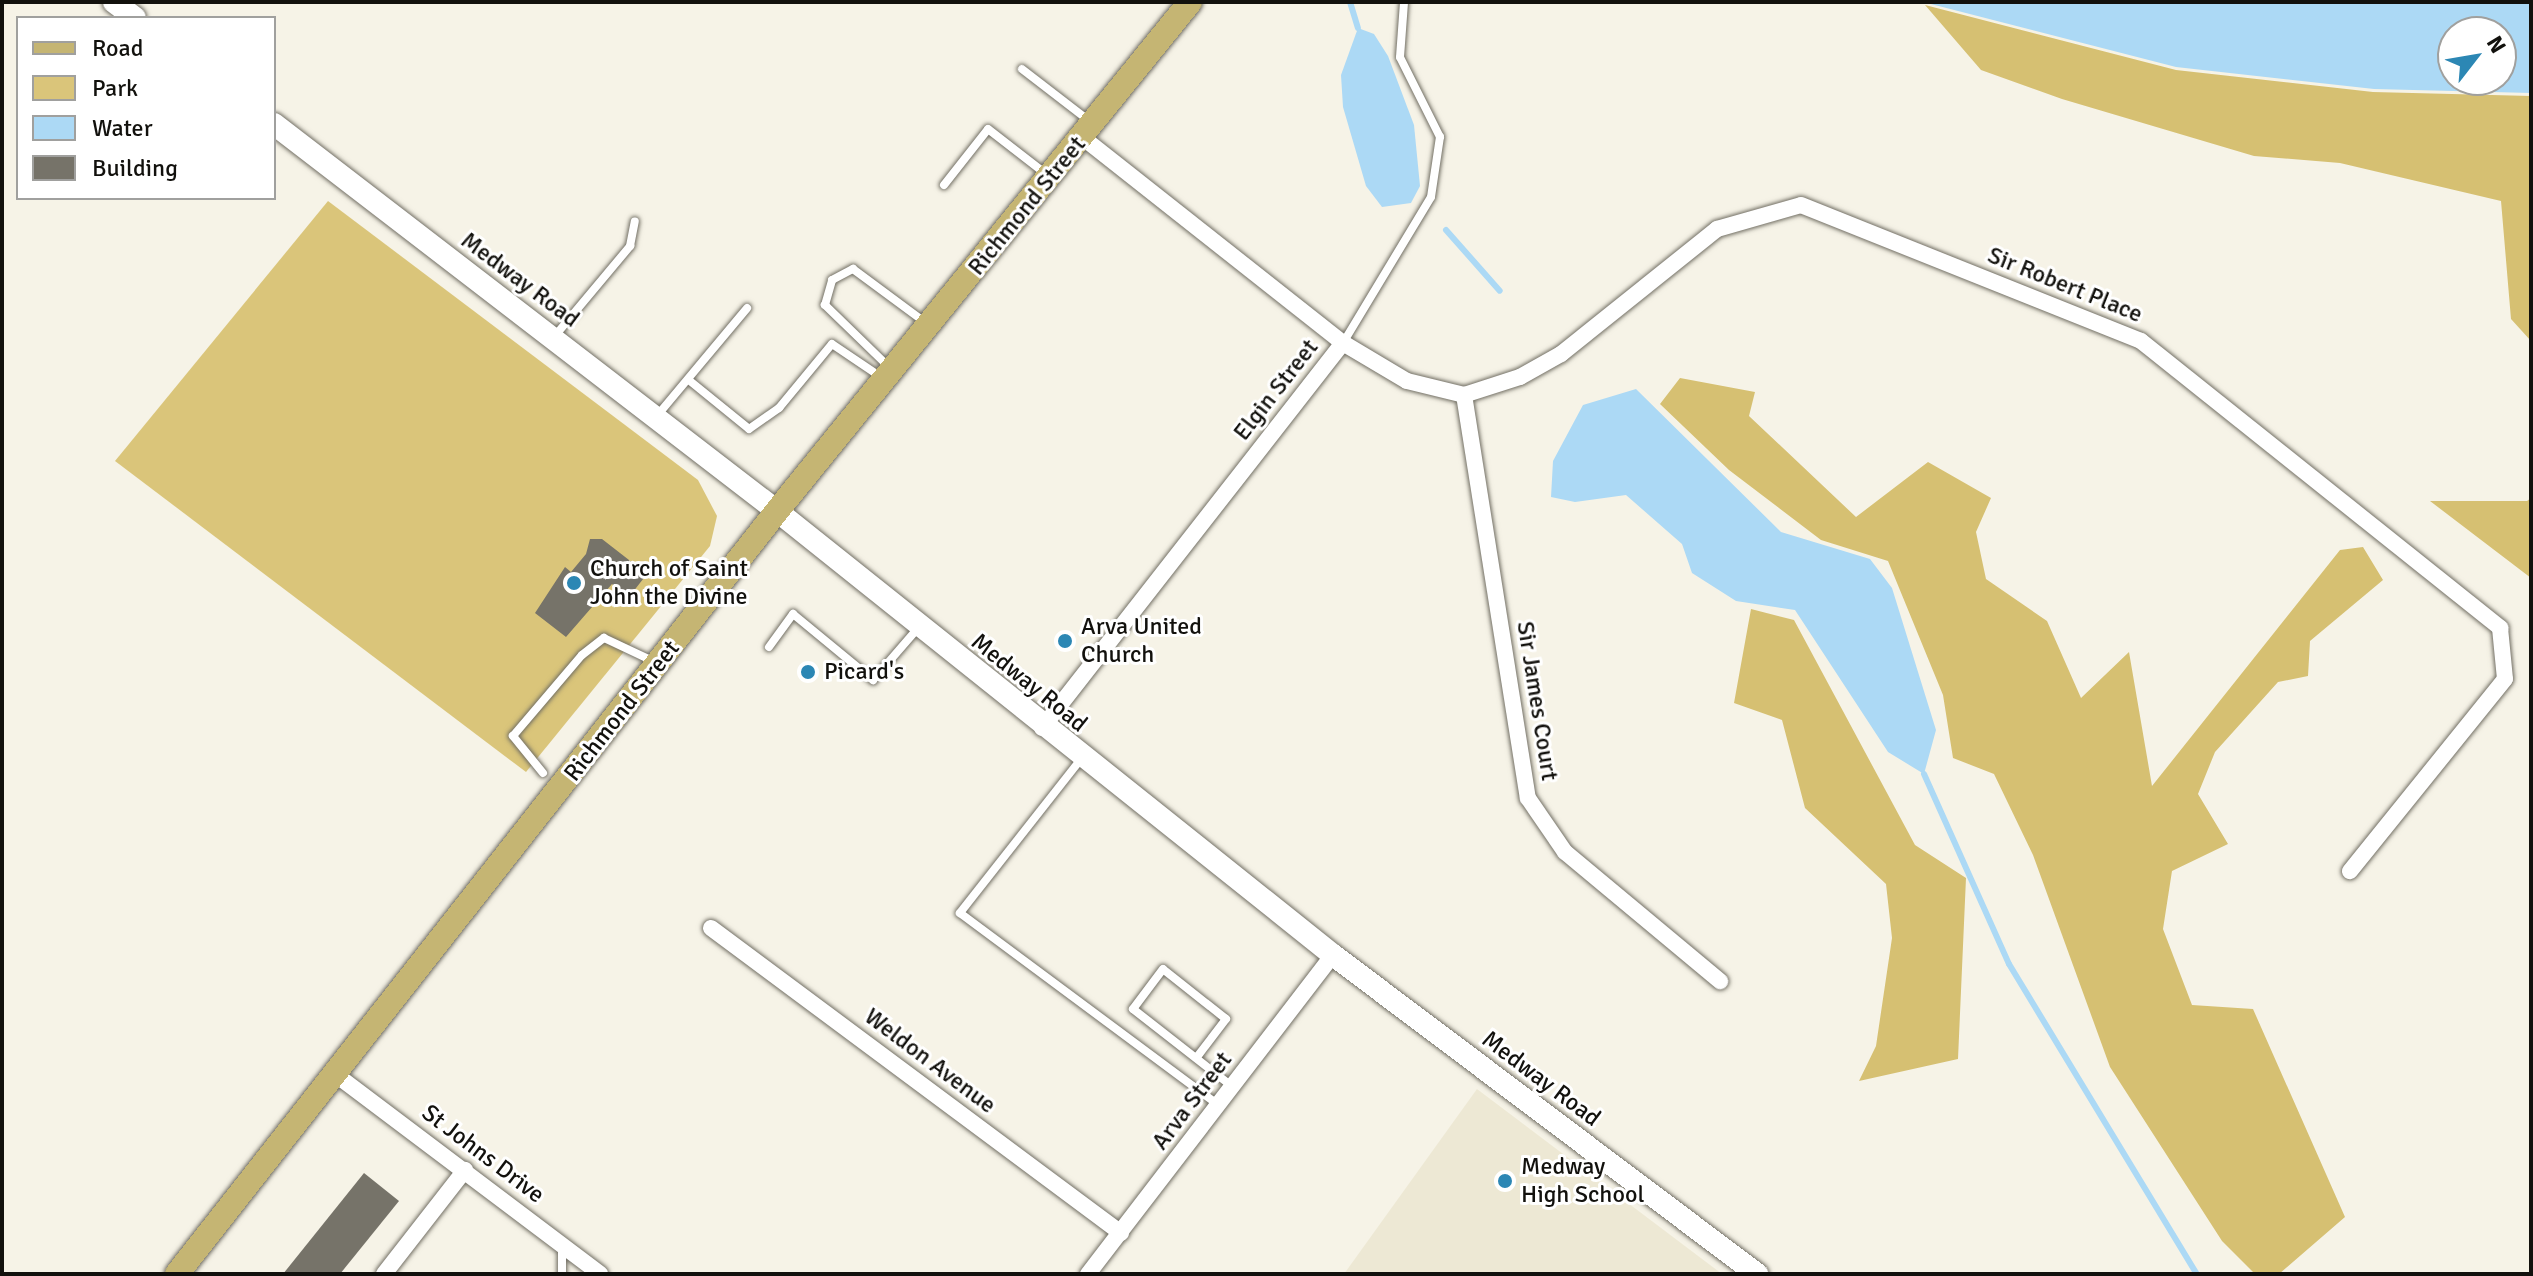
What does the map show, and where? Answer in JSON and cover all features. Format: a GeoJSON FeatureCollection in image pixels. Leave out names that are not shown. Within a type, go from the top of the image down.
{"type":"FeatureCollection","features":[{"type":"Feature","properties":{"kind":"main road"},"geometry":{"type":"LineString","coordinates":[[114,2],[132,16]]}},
{"type":"Feature","properties":{"kind":"main road","name":"Richmond Street"},"geometry":{"type":"LineString","coordinates":[[177,1274],[659,665],[777,511],[890,376],[1190,2]]}},
{"type":"Feature","properties":{"kind":"main road","name":"Medway Road"},"geometry":{"type":"LineString","coordinates":[[276,126],[777,511],[1042,728],[1333,955],[1757,1274]]}},
{"type":"Feature","properties":{"kind":"street","name":"Elgin Street"},"geometry":{"type":"LineString","coordinates":[[1042,728],[1343,343],[1087,130]]}},
{"type":"Feature","properties":{"kind":"street","name":"Sir Robert Place"},"geometry":{"type":"LineString","coordinates":[[1464,395],[1520,377],[1561,354],[1717,229],[1801,205],[2141,341],[2500,628],[2505,679],[2350,871]]}},
{"type":"Feature","properties":{"kind":"street"},"geometry":{"type":"LineString","coordinates":[[1343,343],[1407,381],[1464,395]]}},
{"type":"Feature","properties":{"kind":"street","name":"Sir James Court"},"geometry":{"type":"LineString","coordinates":[[1464,395],[1528,798],[1565,852],[1720,981]]}},
{"type":"Feature","properties":{"kind":"street","name":"Weldon Avenue"},"geometry":{"type":"LineString","coordinates":[[711,928],[1121,1233]]}},
{"type":"Feature","properties":{"kind":"street","name":"Arva Street"},"geometry":{"type":"LineString","coordinates":[[1088,1274],[1333,955]]}},
{"type":"Feature","properties":{"kind":"street","name":"St Johns Drive"},"geometry":{"type":"LineString","coordinates":[[335,1074],[600,1274]]}},
{"type":"Feature","properties":{"kind":"street"},"geometry":{"type":"LineString","coordinates":[[384,1274],[465,1170]]}},
{"type":"Feature","properties":{"kind":"lane"},"geometry":{"type":"LineString","coordinates":[[1343,343],[1431,197],[1440,137],[1400,57],[1404,2]]}},
{"type":"Feature","properties":{"kind":"lane"},"geometry":{"type":"LineString","coordinates":[[1022,69],[1087,130]]}},
{"type":"Feature","properties":{"kind":"lane"},"geometry":{"type":"LineString","coordinates":[[944,185],[988,129],[1050,177]]}},
{"type":"Feature","properties":{"kind":"lane"},"geometry":{"type":"LineString","coordinates":[[554,337],[630,246],[635,221]]}},
{"type":"Feature","properties":{"kind":"lane"},"geometry":{"type":"LineString","coordinates":[[890,376],[825,305],[832,280],[853,269],[930,326]]}},
{"type":"Feature","properties":{"kind":"lane"},"geometry":{"type":"LineString","coordinates":[[655,417],[690,381],[747,308]]}},
{"type":"Feature","properties":{"kind":"lane"},"geometry":{"type":"LineString","coordinates":[[690,381],[749,429],[779,408],[832,344],[890,376]]}},
{"type":"Feature","properties":{"kind":"lane"},"geometry":{"type":"LineString","coordinates":[[769,647],[793,614],[873,680],[919,627]]}},
{"type":"Feature","properties":{"kind":"lane"},"geometry":{"type":"LineString","coordinates":[[543,773],[513,736],[582,655],[604,638],[659,665]]}},
{"type":"Feature","properties":{"kind":"lane"},"geometry":{"type":"LineString","coordinates":[[1081,759],[960,913],[1219,1106]]}},
{"type":"Feature","properties":{"kind":"lane"},"geometry":{"type":"LineString","coordinates":[[1197,1057],[1226,1019],[1163,969],[1133,1009],[1233,1087]]}},
{"type":"Feature","properties":{"kind":"lane"},"geometry":{"type":"LineString","coordinates":[[562,1245],[562,1274]]}},
{"type":"Feature","properties":{"kind":"shaded area"},"geometry":{"type":"Polygon","coordinates":[[[1925,5],[2176,70],[2373,92],[2531,96],[2531,341],[2511,319],[2501,201],[2340,163],[2254,156],[2062,99],[1981,70],[1925,5]]]}},
{"type":"Feature","properties":{"kind":"shaded area"},"geometry":{"type":"Polygon","coordinates":[[[1680,378],[1755,392],[1749,416],[1856,517],[1928,462],[1991,498],[1976,532],[1986,579],[2047,621],[2081,698],[2129,652],[2152,786],[2340,550],[2363,547],[2383,580],[2310,641],[2308,676],[2278,682],[2215,752],[2198,794],[2228,844],[2172,871],[2163,929],[2192,1005],[2253,1009],[2345,1217],[2279,1274],[2255,1274],[2222,1241],[2110,1067],[2033,855],[1994,774],[1953,758],[1943,695],[1888,561],[1821,540],[1729,470],[1660,404],[1680,378]]]}},
{"type":"Feature","properties":{"kind":"shaded area"},"geometry":{"type":"Polygon","coordinates":[[[2531,498],[2531,578],[2430,501],[2527,501],[2531,498]]]}},
{"type":"Feature","properties":{"kind":"shaded area"},"geometry":{"type":"Polygon","coordinates":[[[1751,609],[1794,620],[1915,845],[1966,878],[1958,1059],[1859,1081],[1876,1046],[1892,938],[1886,884],[1805,808],[1782,720],[1734,703],[1751,609]]]}},
{"type":"Feature","properties":{"kind":"shaded area","name":"Medway High School"},"geometry":{"type":"Polygon","coordinates":[[[1477,1089],[1722,1274],[1344,1274],[1477,1089]]]}},
{"type":"Feature","properties":{"kind":"green space"},"geometry":{"type":"Polygon","coordinates":[[[328,201],[698,480],[717,516],[710,546],[526,772],[115,461],[328,201]]]}},
{"type":"Feature","properties":{"kind":"water"},"geometry":{"type":"Polygon","coordinates":[[[1923,2],[2531,2],[2531,93],[2517,93],[2517,16],[2437,16],[2437,91],[2374,89],[2176,67],[1923,2]]]}},
{"type":"Feature","properties":{"kind":"water"},"geometry":{"type":"Polygon","coordinates":[[[1358,28],[1374,34],[1388,56],[1414,125],[1420,186],[1411,203],[1382,207],[1366,186],[1343,107],[1341,75],[1358,28]]]}},
{"type":"Feature","properties":{"kind":"water"},"geometry":{"type":"Polygon","coordinates":[[[1636,389],[1781,532],[1870,559],[1892,588],[1936,730],[1924,774],[1888,752],[1795,610],[1736,601],[1692,573],[1682,544],[1626,495],[1575,502],[1551,497],[1553,461],[1583,405],[1636,389]]]}},
{"type":"Feature","properties":{"kind":"building","name":"Church of Saint John the Divine"},"geometry":{"type":"Polygon","coordinates":[[[590,539],[602,539],[647,574],[629,597],[612,584],[566,637],[535,613],[565,567],[571,572],[586,554],[590,539]]]}},
{"type":"Feature","properties":{"kind":"building"},"geometry":{"type":"Polygon","coordinates":[[[364,1173],[399,1201],[340,1274],[283,1274],[364,1173]]]}},
{"type":"Feature","properties":{"kind":"waterway"},"geometry":{"type":"LineString","coordinates":[[1350,2],[1358,28]]}},
{"type":"Feature","properties":{"kind":"waterway"},"geometry":{"type":"LineString","coordinates":[[1446,230],[1500,291]]}},
{"type":"Feature","properties":{"kind":"waterway"},"geometry":{"type":"LineString","coordinates":[[1924,774],[2009,964],[2197,1274]]}},
{"type":"Feature","properties":{"kind":"place","name":"Church of Saint John the Divine"},"geometry":{"type":"Point","coordinates":[574,583]}},
{"type":"Feature","properties":{"kind":"place","name":"Arva United Church"},"geometry":{"type":"Point","coordinates":[1065,641]}},
{"type":"Feature","properties":{"kind":"place","name":"Picard's"},"geometry":{"type":"Point","coordinates":[808,672]}},
{"type":"Feature","properties":{"kind":"place","name":"Medway High School"},"geometry":{"type":"Point","coordinates":[1505,1181]}}]}
